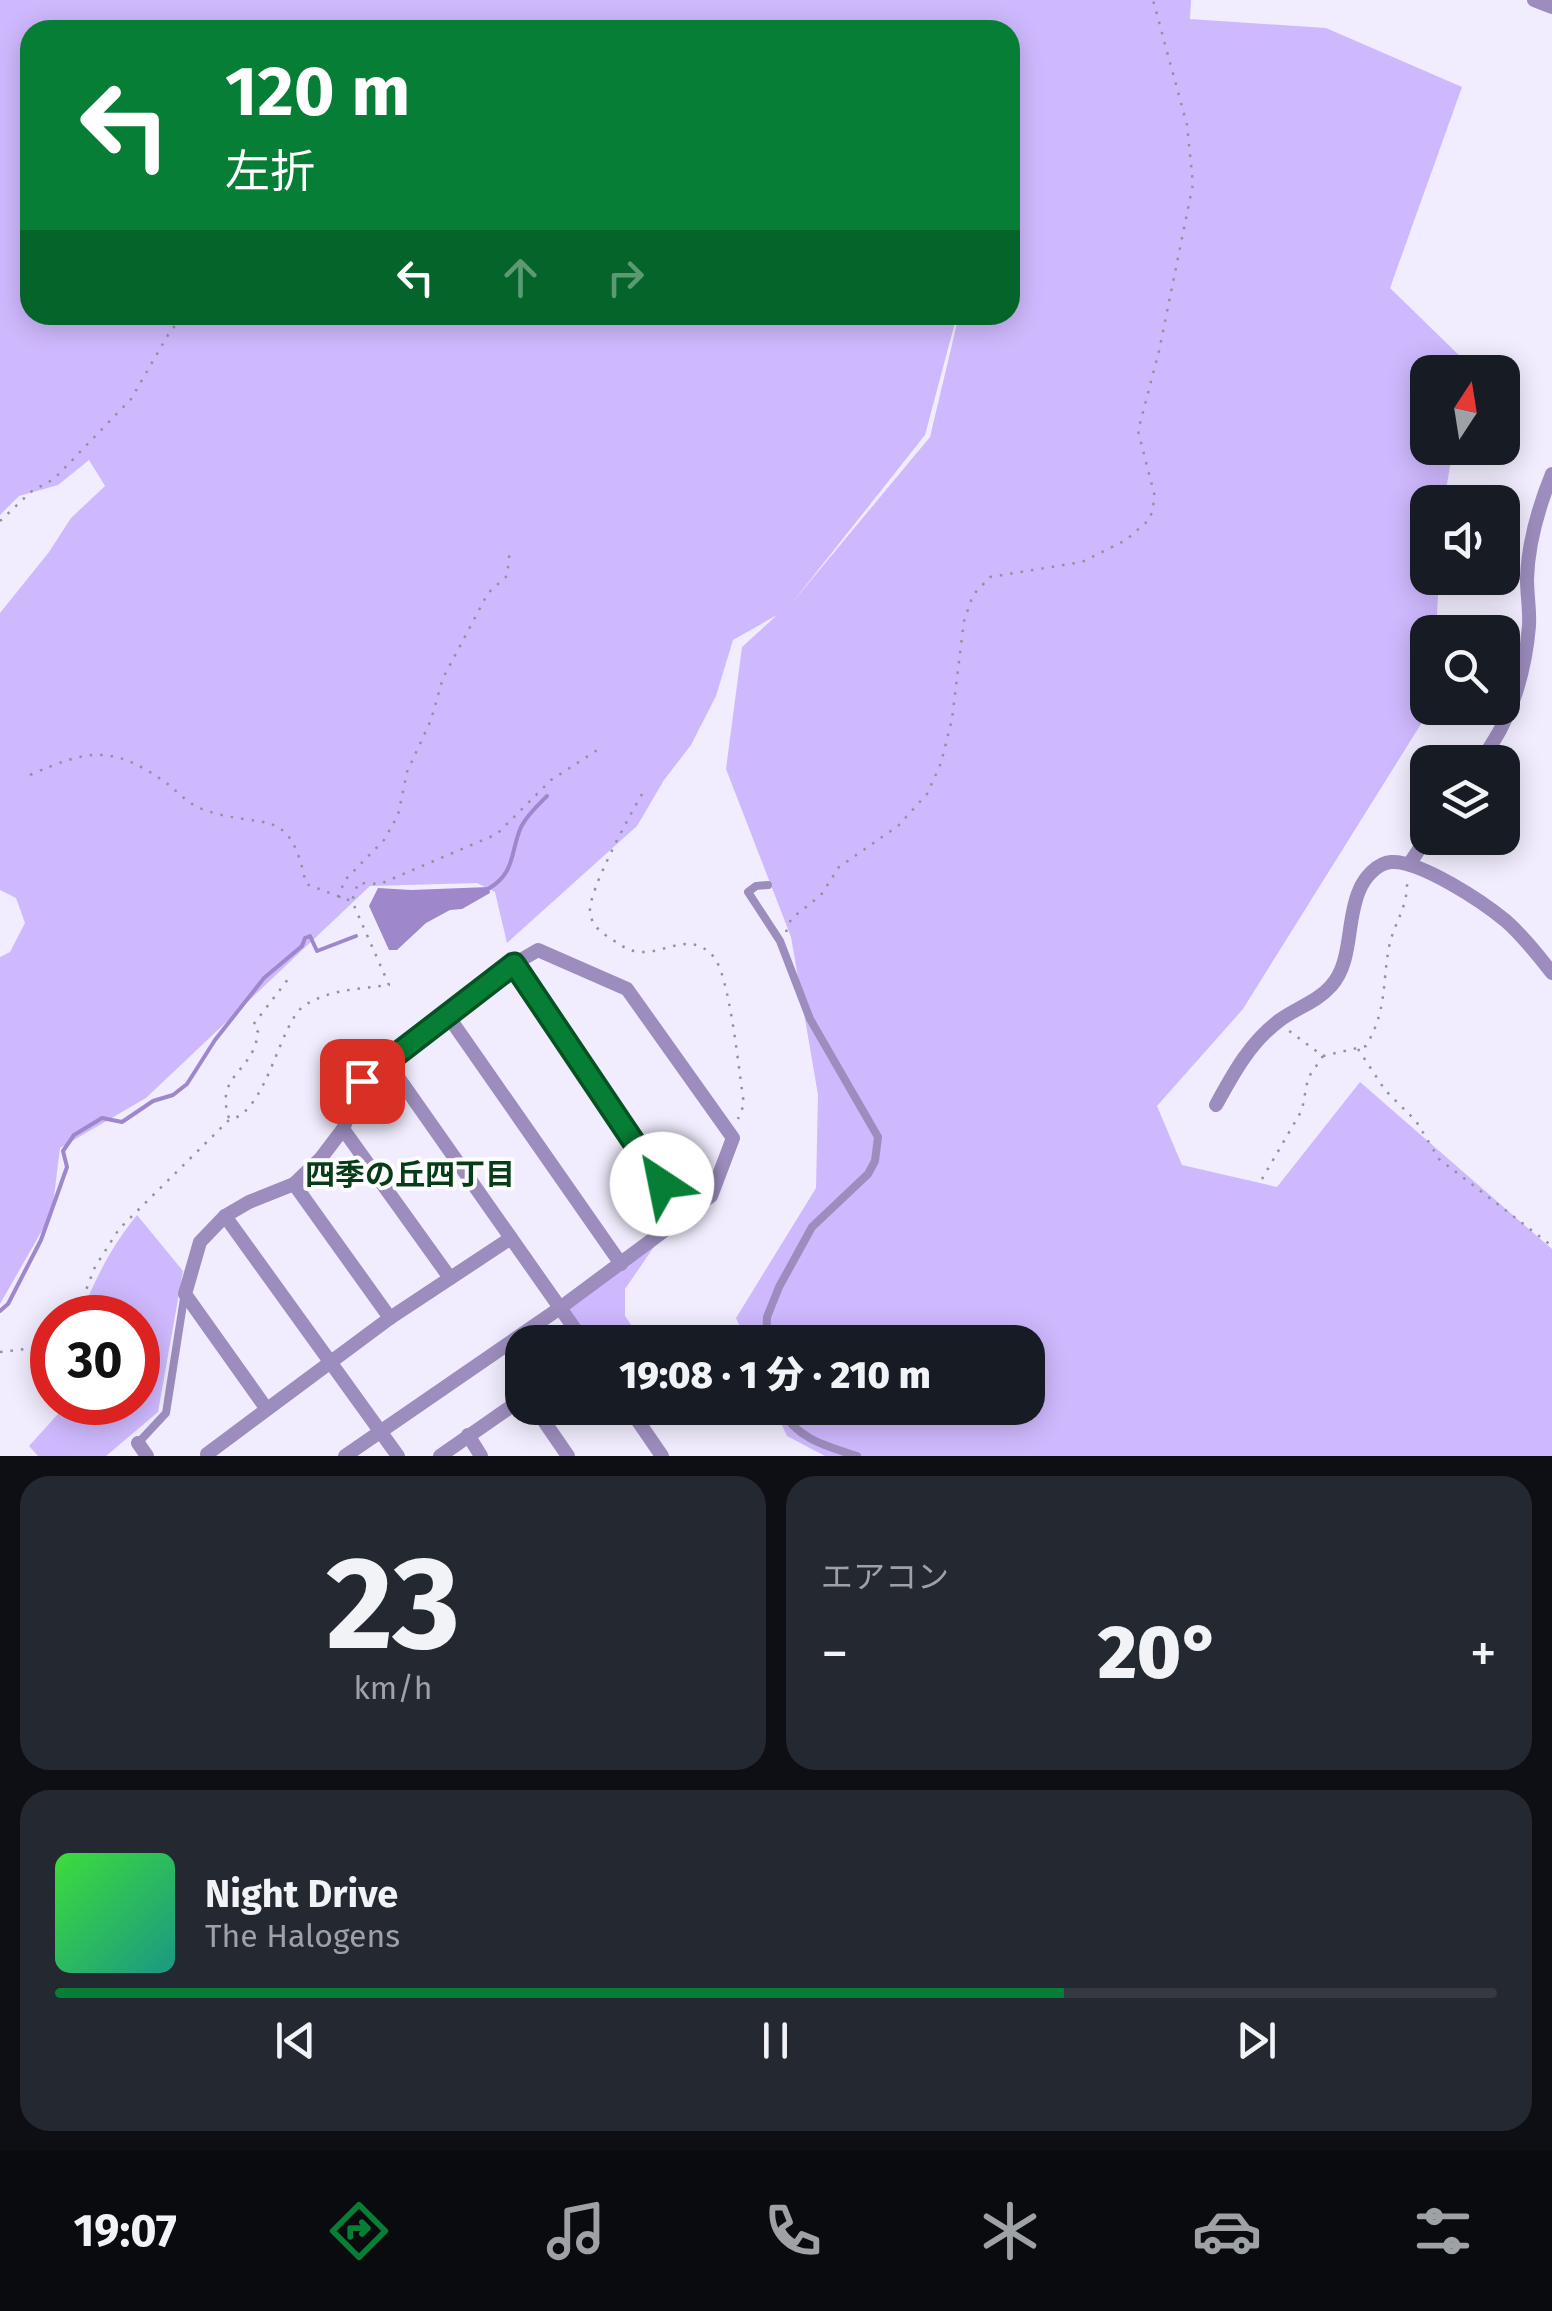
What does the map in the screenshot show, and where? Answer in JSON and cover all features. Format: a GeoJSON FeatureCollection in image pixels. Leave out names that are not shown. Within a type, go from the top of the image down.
{"type":"FeatureCollection","features":[{"type":"Feature","properties":{"kind":"street"},"geometry":{"type":"LineString","coordinates":[[1534,0],[1552,7]]}},
{"type":"Feature","properties":{"kind":"street"},"geometry":{"type":"LineString","coordinates":[[1491,745],[1505,722],[1524,660],[1529,622],[1527,577],[1540,504],[1552,474]]}},
{"type":"Feature","properties":{"kind":"street"},"geometry":{"type":"LineString","coordinates":[[1410,864],[1416,855]]}},
{"type":"Feature","properties":{"kind":"street"},"geometry":{"type":"LineString","coordinates":[[1216,1105],[1241,1058],[1276,1022],[1334,984],[1345,958],[1359,890],[1370,873],[1387,862],[1410,864],[1505,920],[1552,973]]}},
{"type":"Feature","properties":{"kind":"street"},"geometry":{"type":"LineString","coordinates":[[266,1408],[185,1294],[200,1242],[225,1216],[294,1184],[321,1158],[342,1129],[362,1081],[514,964],[538,950],[626,989],[732,1138],[711,1196],[560,1308],[345,1456]]}},
{"type":"Feature","properties":{"kind":"street"},"geometry":{"type":"LineString","coordinates":[[514,964],[684,1215]]}},
{"type":"Feature","properties":{"kind":"street"},"geometry":{"type":"LineString","coordinates":[[448,1016],[621,1264]]}},
{"type":"Feature","properties":{"kind":"street"},"geometry":{"type":"LineString","coordinates":[[386,1060],[572,1325]]}},
{"type":"Feature","properties":{"kind":"street"},"geometry":{"type":"LineString","coordinates":[[342,1129],[450,1278]]}},
{"type":"Feature","properties":{"kind":"street"},"geometry":{"type":"LineString","coordinates":[[294,1184],[390,1318]]}},
{"type":"Feature","properties":{"kind":"street"},"geometry":{"type":"LineString","coordinates":[[225,1216],[398,1456]]}},
{"type":"Feature","properties":{"kind":"street"},"geometry":{"type":"LineString","coordinates":[[209,1456],[330,1360],[511,1238]]}},
{"type":"Feature","properties":{"kind":"street"},"geometry":{"type":"LineString","coordinates":[[440,1456],[505,1410]]}},
{"type":"Feature","properties":{"kind":"street"},"geometry":{"type":"LineString","coordinates":[[546,1425],[568,1456]]}},
{"type":"Feature","properties":{"kind":"street"},"geometry":{"type":"LineString","coordinates":[[641,1425],[662,1456]]}},
{"type":"Feature","properties":{"kind":"street"},"geometry":{"type":"LineString","coordinates":[[468,1435],[481,1456]]}},
{"type":"Feature","properties":{"kind":"lane"},"geometry":{"type":"LineString","coordinates":[[767,1325],[779,1287],[812,1227],[868,1174],[878,1150],[874,1124],[810,1019],[780,940],[748,892],[768,884]]}},
{"type":"Feature","properties":{"kind":"lane"},"geometry":{"type":"LineString","coordinates":[[142,1449],[166,1412],[185,1294]]}},
{"type":"Feature","properties":{"kind":"lane"},"geometry":{"type":"LineString","coordinates":[[794,1425],[812,1442],[856,1456]]}},
{"type":"Feature","properties":{"kind":"path"},"geometry":{"type":"LineString","coordinates":[[780,940],[791,919],[820,895],[839,867],[898,826],[927,794],[941,763],[952,719],[964,621],[972,595],[990,577],[1082,562],[1126,540],[1150,519],[1155,497],[1138,432],[1193,184],[1187,125],[1153,0]]}},
{"type":"Feature","properties":{"kind":"path"},"geometry":{"type":"LineString","coordinates":[[0,521],[32,490],[54,480],[131,399],[175,325]]}},
{"type":"Feature","properties":{"kind":"path"},"geometry":{"type":"LineString","coordinates":[[339,898],[344,881],[384,840],[398,814],[407,772],[431,720],[443,678],[488,593],[507,576],[510,549]]}},
{"type":"Feature","properties":{"kind":"path"},"geometry":{"type":"LineString","coordinates":[[85,1295],[95,1267],[119,1229],[229,1120],[248,1110],[301,1008],[338,992],[389,985],[352,901],[358,882],[380,884],[497,834],[551,780],[602,747]]}},
{"type":"Feature","properties":{"kind":"path"},"geometry":{"type":"LineString","coordinates":[[30,775],[86,754],[127,760],[197,807],[275,823],[291,835],[306,884],[352,901]]}},
{"type":"Feature","properties":{"kind":"path"},"geometry":{"type":"LineString","coordinates":[[642,794],[593,893],[592,918],[600,931],[631,950],[646,952],[686,943],[716,958],[724,979],[744,1104],[728,1132]]}},
{"type":"Feature","properties":{"kind":"path"},"geometry":{"type":"LineString","coordinates":[[1262,1179],[1302,1110],[1308,1078],[1324,1056],[1366,1046],[1374,1032],[1385,1002],[1389,949],[1405,908],[1410,864]]}},
{"type":"Feature","properties":{"kind":"path"},"geometry":{"type":"LineString","coordinates":[[229,1120],[226,1088],[253,1055],[258,1032],[252,1025],[292,974]]}},
{"type":"Feature","properties":{"kind":"path"},"geometry":{"type":"LineString","coordinates":[[1276,1022],[1324,1056]]}},
{"type":"Feature","properties":{"kind":"path"},"geometry":{"type":"LineString","coordinates":[[1358,1049],[1386,1090],[1416,1121],[1439,1159],[1552,1246]]}},
{"type":"Feature","properties":{"kind":"path"},"geometry":{"type":"LineString","coordinates":[[0,1352],[30,1348]]}},
{"type":"Feature","properties":{"kind":"shaded area"},"geometry":{"type":"Polygon","coordinates":[[[0,0],[1191,0],[1190,19],[1326,28],[1462,87],[1390,288],[1459,355],[1410,355],[1410,465],[1450,465],[1447,485],[1410,485],[1410,595],[1438,595],[1437,615],[1410,615],[1410,725],[1420,725],[1243,1009],[1157,1106],[1182,1165],[1277,1187],[1360,1082],[1552,1249],[1552,1456],[825,1456],[787,1436],[782,1425],[1045,1425],[1045,1325],[739,1325],[736,1318],[816,1188],[818,1095],[791,937],[726,769],[742,647],[777,615],[733,640],[716,696],[691,745],[664,780],[637,826],[507,943],[495,892],[477,883],[370,886],[146,1098],[60,1148],[52,1213],[0,1304],[0,957],[10,952],[25,923],[16,898],[0,890],[0,613],[71,518],[105,486],[89,460],[58,485],[19,496],[0,515],[0,0]]]}},
{"type":"Feature","properties":{"kind":"shaded area"},"geometry":{"type":"Polygon","coordinates":[[[489,887],[490,893],[462,909],[450,910],[426,923],[397,950],[389,950],[369,906],[378,888],[489,887]]]}},
{"type":"Feature","properties":{"kind":"shaded area"},"geometry":{"type":"Polygon","coordinates":[[[137,1215],[183,1271],[160,1401],[160,1295],[90,1295],[119,1239],[137,1215]]]}},
{"type":"Feature","properties":{"kind":"shaded area"},"geometry":{"type":"Polygon","coordinates":[[[660,1238],[625,1289],[625,1316],[631,1325],[580,1325],[567,1308],[660,1238]]]}},
{"type":"Feature","properties":{"kind":"shaded area"},"geometry":{"type":"Polygon","coordinates":[[[48,1425],[143,1425],[106,1456],[38,1456],[29,1446],[48,1425]]]}},
{"type":"Feature","properties":{"kind":"waterway"},"geometry":{"type":"LineString","coordinates":[[488,889],[503,876],[521,827],[547,796]]}},
{"type":"Feature","properties":{"kind":"waterway"},"geometry":{"type":"LineString","coordinates":[[0,1311],[8,1304],[41,1240],[67,1167],[63,1151],[74,1135],[102,1118],[122,1122],[187,1084],[215,1040],[264,978],[302,946],[305,938],[310,936],[317,951],[356,936]]}},
{"type":"Feature","properties":{"kind":"district","name":"四季の丘四丁目"},"geometry":{"type":"Point","coordinates":[410,1175]}},
{"type":"Feature","properties":{"kind":"route"},"geometry":{"type":"LineString","coordinates":[[362,1081],[514,964],[662,1184]]}}]}
